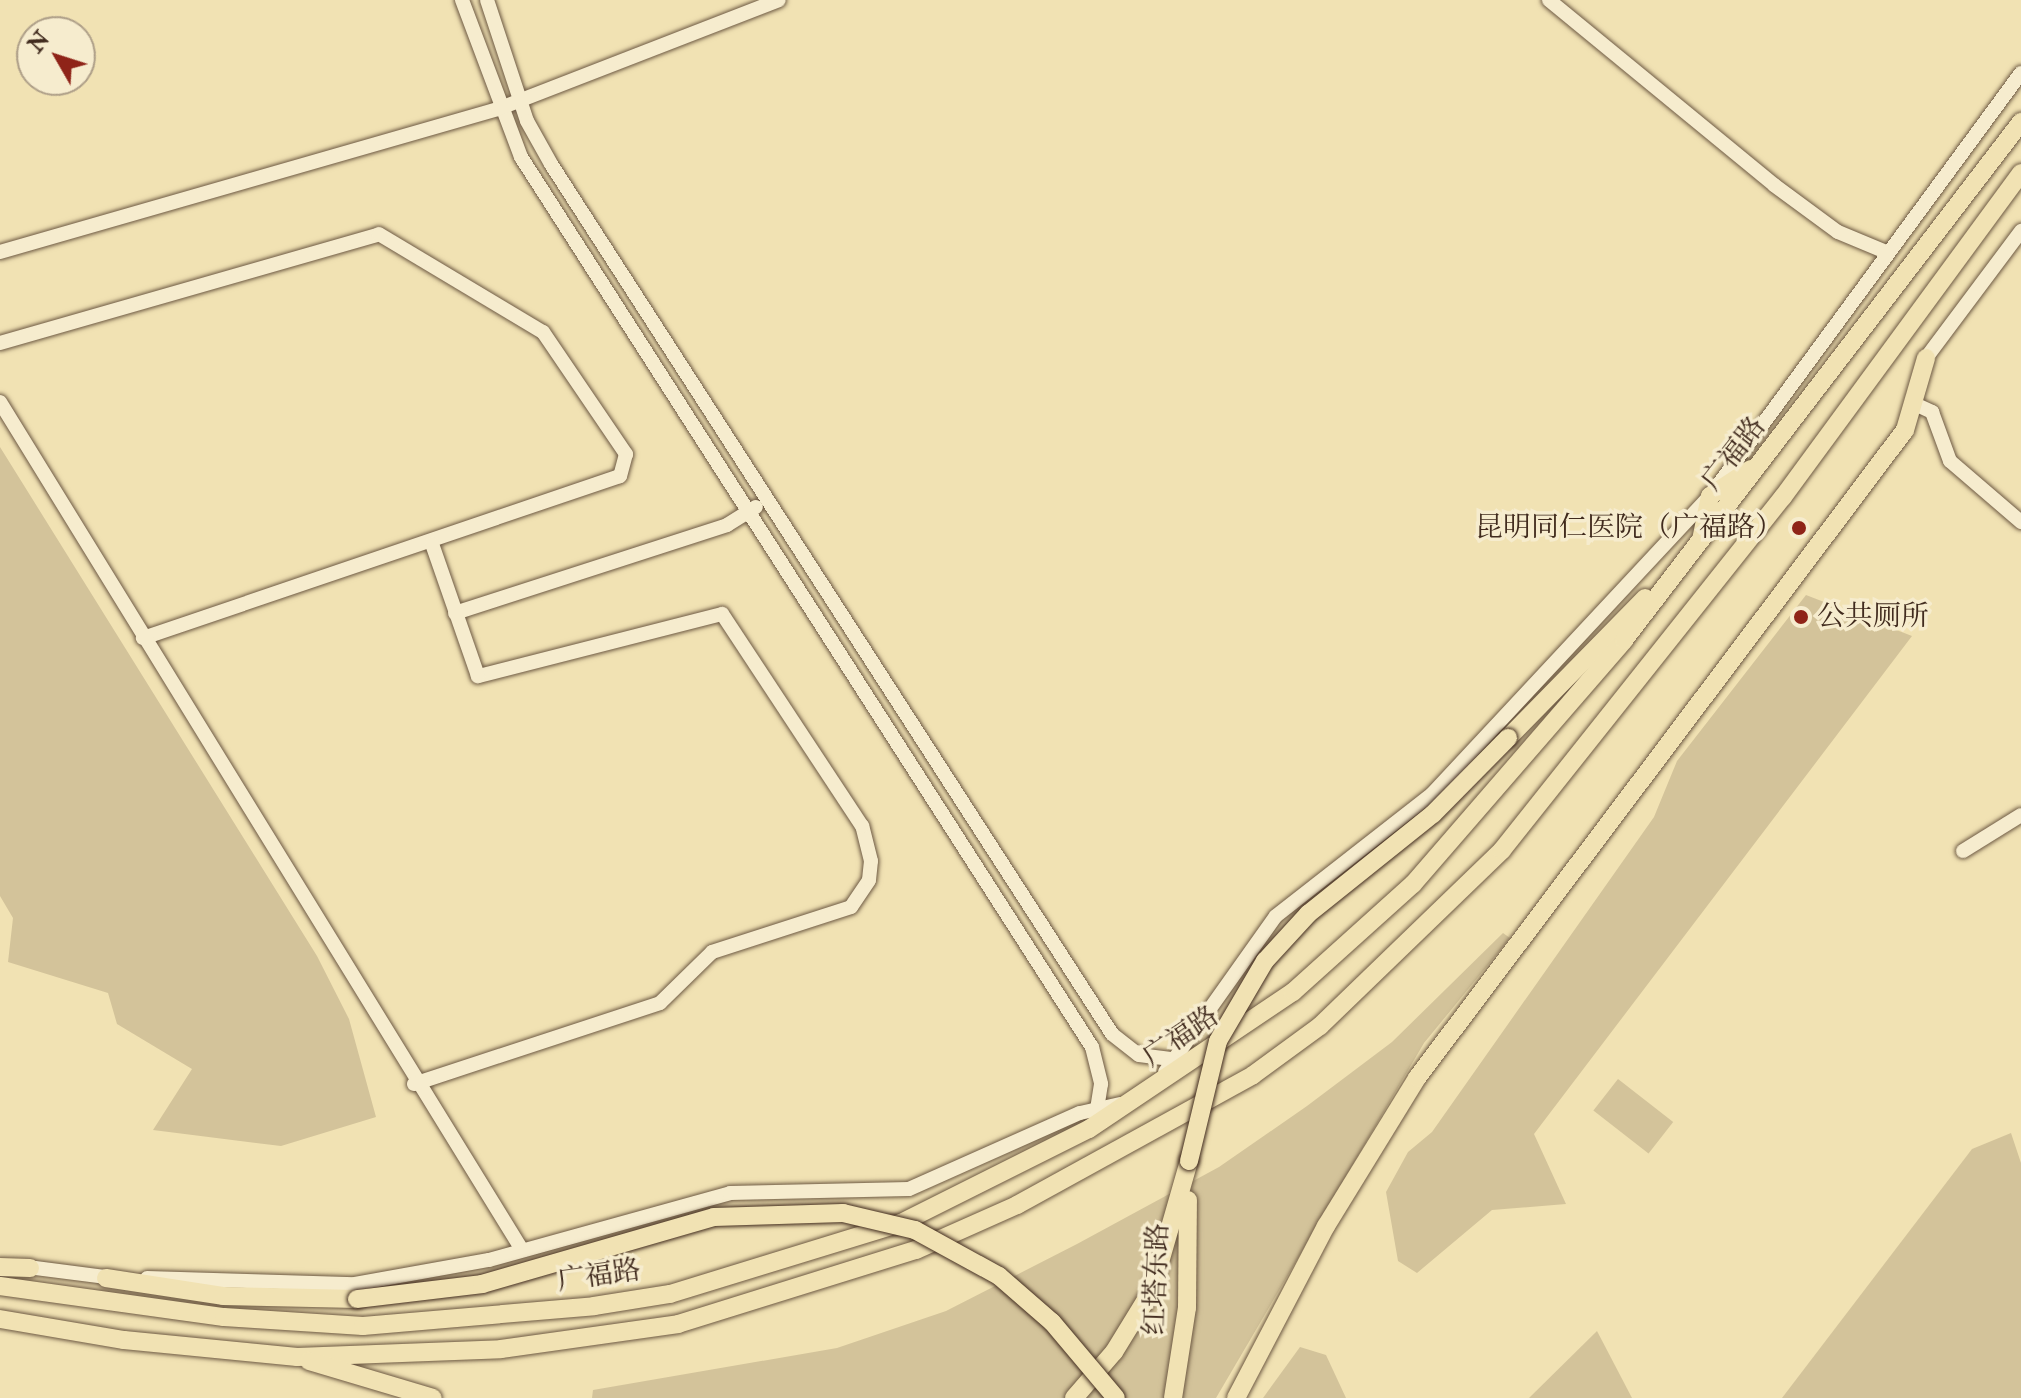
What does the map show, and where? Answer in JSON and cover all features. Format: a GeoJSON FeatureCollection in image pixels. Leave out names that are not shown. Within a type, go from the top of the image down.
{"type":"FeatureCollection","features":[{"type":"Feature","properties":{"kind":"main road","name":"广福路"},"geometry":{"type":"LineString","coordinates":[[0,1286],[224,1317],[363,1326],[580,1308],[670,1294],[901,1223],[1089,1129],[1215,1048],[1293,992],[1413,884],[1701,542],[2021,122]]}},
{"type":"Feature","properties":{"kind":"main road","name":"广福路"},"geometry":{"type":"LineString","coordinates":[[0,1319],[297,1357],[501,1349],[678,1324],[770,1299],[916,1250],[1017,1205],[1253,1075],[1320,1026],[1502,850],[1783,497],[2021,173]]}},
{"type":"Feature","properties":{"kind":"main road"},"geometry":{"type":"LineString","coordinates":[[1236,1398],[1253,1362],[1417,1078],[1917,405],[1926,358]]}},
{"type":"Feature","properties":{"kind":"main road"},"geometry":{"type":"LineString","coordinates":[[1074,1398],[1114,1352],[1152,1290],[1189,1161],[1214,1050],[1265,961],[1308,914],[1433,814],[1701,542],[1710,496],[1767,458]]}},
{"type":"Feature","properties":{"kind":"main road","name":"红塔东路"},"geometry":{"type":"LineString","coordinates":[[1173,1398],[1187,1308],[1189,1161]]}},
{"type":"Feature","properties":{"kind":"main road"},"geometry":{"type":"LineString","coordinates":[[106,1278],[223,1296],[357,1299],[482,1284],[714,1217],[843,1213],[915,1230],[991,1271],[1052,1322],[1116,1398]]}},
{"type":"Feature","properties":{"kind":"main road"},"geometry":{"type":"LineString","coordinates":[[0,1267],[30,1268]]}},
{"type":"Feature","properties":{"kind":"main road"},"geometry":{"type":"LineString","coordinates":[[297,1357],[433,1398]]}},
{"type":"Feature","properties":{"kind":"main road"},"geometry":{"type":"LineString","coordinates":[[1246,1398],[1253,1362]]}},
{"type":"Feature","properties":{"kind":"street"},"geometry":{"type":"LineString","coordinates":[[462,0],[498,109],[521,157],[1092,1047],[1099,1109],[1089,1129]]}},
{"type":"Feature","properties":{"kind":"street"},"geometry":{"type":"LineString","coordinates":[[487,0],[519,101],[551,164],[765,501],[1112,1034],[1139,1055],[1177,1060],[1215,1048]]}},
{"type":"Feature","properties":{"kind":"street"},"geometry":{"type":"LineString","coordinates":[[0,252],[498,109],[779,0]]}},
{"type":"Feature","properties":{"kind":"street"},"geometry":{"type":"LineString","coordinates":[[1549,0],[1784,193],[1838,232],[1886,252]]}},
{"type":"Feature","properties":{"kind":"street"},"geometry":{"type":"LineString","coordinates":[[0,1261],[106,1278],[355,1284],[522,1250],[730,1193],[909,1189],[1099,1109],[1137,1100],[1177,1060],[1213,996],[1276,916],[1453,774],[1710,496],[1886,252],[2021,73]]}},
{"type":"Feature","properties":{"kind":"street"},"geometry":{"type":"LineString","coordinates":[[1926,358],[2021,231]]}},
{"type":"Feature","properties":{"kind":"street"},"geometry":{"type":"LineString","coordinates":[[0,343],[365,233],[396,240],[543,332],[626,454],[620,476],[432,544],[143,638]]}},
{"type":"Feature","properties":{"kind":"street"},"geometry":{"type":"LineString","coordinates":[[0,402],[414,1084],[522,1250]]}},
{"type":"Feature","properties":{"kind":"street"},"geometry":{"type":"LineString","coordinates":[[1917,405],[1932,412],[1950,461],[2021,522]]}},
{"type":"Feature","properties":{"kind":"street"},"geometry":{"type":"LineString","coordinates":[[455,613],[750,512],[765,501]]}},
{"type":"Feature","properties":{"kind":"street"},"geometry":{"type":"LineString","coordinates":[[414,1084],[660,1003],[712,952],[851,907],[869,880],[862,826],[722,614],[478,676],[432,544]]}},
{"type":"Feature","properties":{"kind":"street"},"geometry":{"type":"LineString","coordinates":[[811,608],[829,596]]}},
{"type":"Feature","properties":{"kind":"street"},"geometry":{"type":"LineString","coordinates":[[1963,851],[2021,815]]}},
{"type":"Feature","properties":{"kind":"street"},"geometry":{"type":"LineString","coordinates":[[989,885],[1008,872]]}},
{"type":"Feature","properties":{"kind":"shaded area"},"geometry":{"type":"Polygon","coordinates":[[[0,447],[317,956],[349,1019],[376,1117],[281,1146],[153,1130],[192,1069],[117,1024],[108,993],[8,962],[13,918],[0,896],[0,447]]]}},
{"type":"Feature","properties":{"kind":"shaded area"},"geometry":{"type":"Polygon","coordinates":[[[1806,595],[1912,636],[1534,1134],[1566,1204],[1492,1210],[1417,1273],[1398,1261],[1386,1192],[1408,1152],[1432,1132],[1654,817],[1677,761],[1806,595]]]}},
{"type":"Feature","properties":{"kind":"shaded area"},"geometry":{"type":"Polygon","coordinates":[[[1503,933],[1510,938],[1424,1043],[1216,1398],[592,1398],[593,1390],[837,1348],[946,1311],[1219,1167],[1392,1042],[1503,933]]]}},
{"type":"Feature","properties":{"kind":"shaded area"},"geometry":{"type":"Polygon","coordinates":[[[1618,1079],[1673,1122],[1649,1154],[1593,1111],[1618,1079]]]}},
{"type":"Feature","properties":{"kind":"shaded area"},"geometry":{"type":"Polygon","coordinates":[[[2011,1133],[2021,1163],[2021,1398],[1782,1398],[1972,1149],[2011,1133]]]}},
{"type":"Feature","properties":{"kind":"shaded area"},"geometry":{"type":"Polygon","coordinates":[[[1597,1331],[1632,1398],[1529,1398],[1597,1331]]]}},
{"type":"Feature","properties":{"kind":"shaded area"},"geometry":{"type":"Polygon","coordinates":[[[1300,1347],[1326,1355],[1346,1398],[1263,1398],[1300,1347]]]}},
{"type":"Feature","properties":{"kind":"place","name":"昆明同仁医院（广福路）"},"geometry":{"type":"Point","coordinates":[1799,528]}},
{"type":"Feature","properties":{"kind":"place","name":"公共厕所"},"geometry":{"type":"Point","coordinates":[1801,617]}}]}
